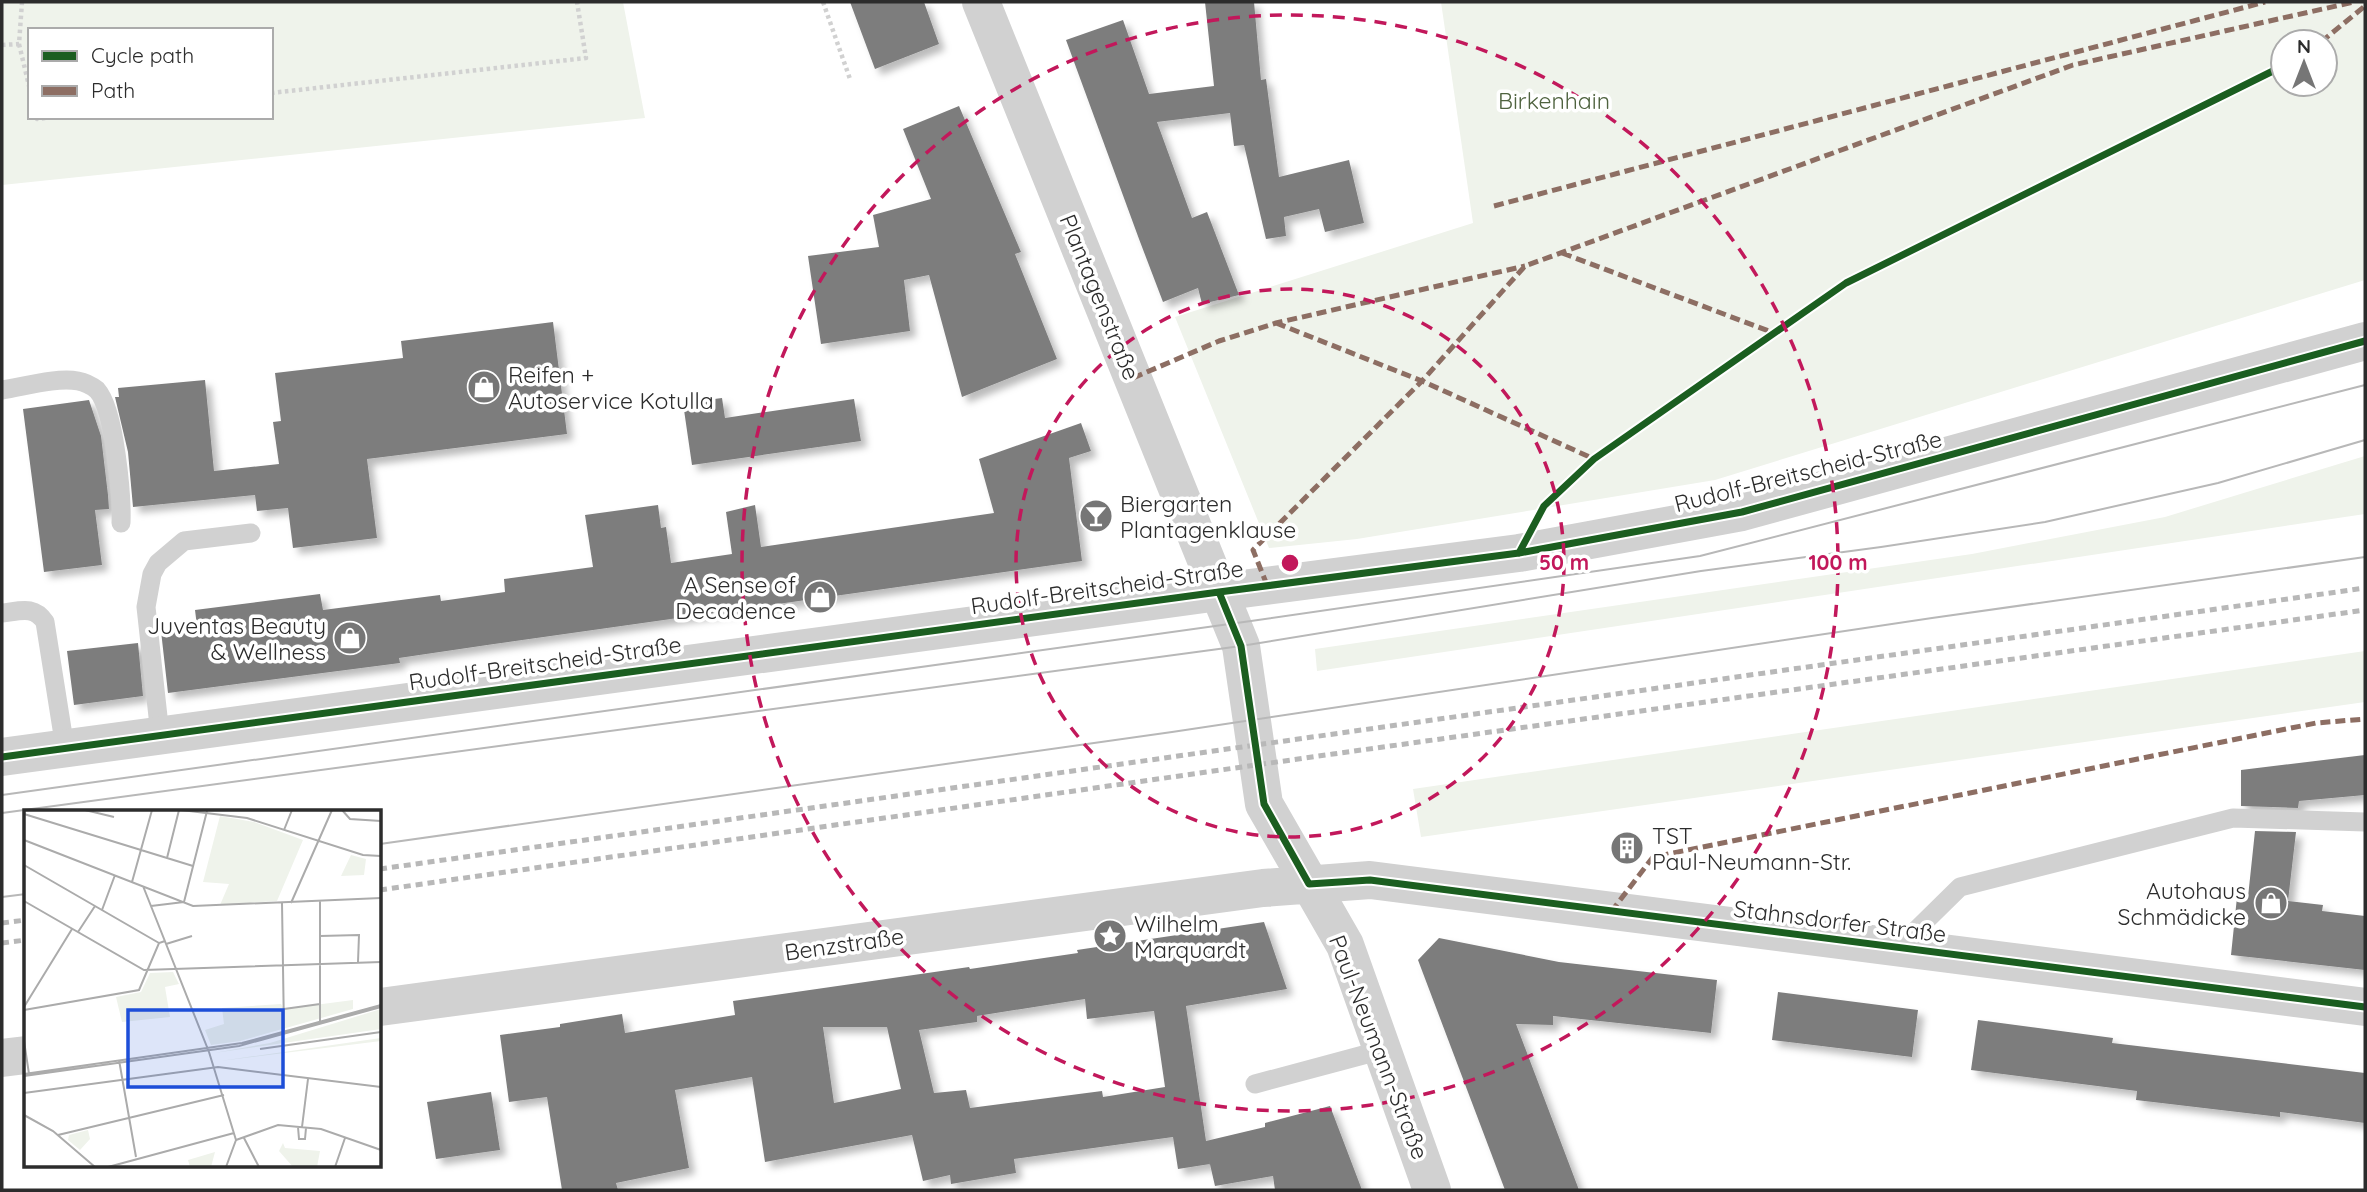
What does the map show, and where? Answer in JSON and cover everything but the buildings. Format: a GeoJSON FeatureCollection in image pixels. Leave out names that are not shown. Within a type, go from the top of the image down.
{"type":"FeatureCollection","features":[{"type":"Feature","properties":{"kind":"street","name":"Plantagenstraße"},"geometry":{"type":"LineString","coordinates":[[981,2],[1219,592]]}},
{"type":"Feature","properties":{"kind":"street","name":"Rudolf-Breitscheid-Straße"},"geometry":{"type":"LineString","coordinates":[[2,757],[1519,553],[1742,512],[2365,341]]}},
{"type":"Feature","properties":{"kind":"street","name":"Paul-Neumann-Straße"},"geometry":{"type":"LineString","coordinates":[[1219,592],[1241,646],[1264,804],[1345,945],[1432,1190]]}},
{"type":"Feature","properties":{"kind":"street","name":"Stahnsdorfer Straße"},"geometry":{"type":"LineString","coordinates":[[1309,884],[1370,880],[2365,1007]]}},
{"type":"Feature","properties":{"kind":"street","name":"Benzstraße"},"geometry":{"type":"LineString","coordinates":[[382,1007],[1309,884]]}},
{"type":"Feature","properties":{"kind":"street"},"geometry":{"type":"LineString","coordinates":[[2,1058],[24,1055]]}},
{"type":"Feature","properties":{"kind":"lane"},"geometry":{"type":"LineString","coordinates":[[2,390],[65,380],[87,384],[97,391],[108,414],[122,496],[121,523]]}},
{"type":"Feature","properties":{"kind":"lane"},"geometry":{"type":"LineString","coordinates":[[160,735],[146,607],[152,574],[158,563],[184,541],[251,533]]}},
{"type":"Feature","properties":{"kind":"lane"},"geometry":{"type":"LineString","coordinates":[[2,613],[32,609],[40,614],[45,622],[65,748]]}},
{"type":"Feature","properties":{"kind":"lane"},"geometry":{"type":"LineString","coordinates":[[1898,948],[1960,887],[2233,818],[2365,822]]}},
{"type":"Feature","properties":{"kind":"lane"},"geometry":{"type":"LineString","coordinates":[[1255,1084],[1382,1050]]}},
{"type":"Feature","properties":{"kind":"path"},"geometry":{"type":"LineString","coordinates":[[22,2],[19,44],[28,82]]}},
{"type":"Feature","properties":{"kind":"path"},"geometry":{"type":"LineString","coordinates":[[273,93],[586,58],[576,2]]}},
{"type":"Feature","properties":{"kind":"path"},"geometry":{"type":"LineString","coordinates":[[823,2],[850,79]]}},
{"type":"Feature","properties":{"kind":"path"},"geometry":{"type":"LineString","coordinates":[[2,45],[19,44]]}},
{"type":"Feature","properties":{"kind":"green space"},"geometry":{"type":"Polygon","coordinates":[[[2,2],[623,2],[645,118],[2,185],[2,2]]]}},
{"type":"Feature","properties":{"kind":"green space","name":"Birkenhain"},"geometry":{"type":"Polygon","coordinates":[[[1441,2],[2365,2],[2365,280],[1715,480],[1357,539],[1269,548],[1175,317],[1473,223],[1441,2]]]}},
{"type":"Feature","properties":{"kind":"green space"},"geometry":{"type":"Polygon","coordinates":[[[2365,456],[2365,514],[1317,671],[1315,649],[1972,554],[2165,517],[2365,456]]]}},
{"type":"Feature","properties":{"kind":"green space"},"geometry":{"type":"Polygon","coordinates":[[[2365,651],[2365,702],[1421,837],[1413,789],[2365,651]]]}},
{"type":"Feature","properties":{"kind":"tram line"},"geometry":{"type":"LineString","coordinates":[[2,795],[1700,556],[2365,385]]}},
{"type":"Feature","properties":{"kind":"tram line"},"geometry":{"type":"LineString","coordinates":[[24,810],[1241,646],[1701,571],[2045,522],[2218,483],[2365,440]]}},
{"type":"Feature","properties":{"kind":"tram line"},"geometry":{"type":"LineString","coordinates":[[382,844],[1172,732],[1932,618],[2365,557]]}},
{"type":"Feature","properties":{"kind":"tram line"},"geometry":{"type":"LineString","coordinates":[[2,813],[24,810]]}},
{"type":"Feature","properties":{"kind":"tram line"},"geometry":{"type":"LineString","coordinates":[[2,897],[24,894]]}},
{"type":"Feature","properties":{"kind":"railway"},"geometry":{"type":"LineString","coordinates":[[382,869],[2365,588]]}},
{"type":"Feature","properties":{"kind":"railway"},"geometry":{"type":"LineString","coordinates":[[382,890],[2365,610]]}},
{"type":"Feature","properties":{"kind":"railway"},"geometry":{"type":"LineString","coordinates":[[2,923],[24,920]]}},
{"type":"Feature","properties":{"kind":"railway"},"geometry":{"type":"LineString","coordinates":[[2,943],[24,940]]}},
{"type":"Feature","properties":{"kind":"marked path"},"geometry":{"type":"LineString","coordinates":[[1494,206],[2265,2]]}},
{"type":"Feature","properties":{"kind":"marked path"},"geometry":{"type":"LineString","coordinates":[[1267,585],[1253,550],[1422,381],[1525,266],[2073,65],[2354,2]]}},
{"type":"Feature","properties":{"kind":"marked path"},"geometry":{"type":"LineString","coordinates":[[2338,28],[2365,6]]}},
{"type":"Feature","properties":{"kind":"marked path"},"geometry":{"type":"LineString","coordinates":[[1562,253],[1774,333]]}},
{"type":"Feature","properties":{"kind":"marked path"},"geometry":{"type":"LineString","coordinates":[[1133,378],[1219,341],[1276,323],[1525,266]]}},
{"type":"Feature","properties":{"kind":"marked path"},"geometry":{"type":"LineString","coordinates":[[1276,323],[1422,381],[1594,459]]}},
{"type":"Feature","properties":{"kind":"marked path"},"geometry":{"type":"LineString","coordinates":[[1611,912],[1653,857],[2316,723],[2365,719]]}},
{"type":"Feature","properties":{"kind":"cycle path"},"geometry":{"type":"LineString","coordinates":[[1519,553],[1544,506],[1594,459],[1846,283],[2269,73]]}},
{"type":"Feature","properties":{"kind":"cycle path"},"geometry":{"type":"LineString","coordinates":[[2,757],[1519,553],[1742,512],[2365,341]]}},
{"type":"Feature","properties":{"kind":"cycle path"},"geometry":{"type":"LineString","coordinates":[[1219,592],[1241,646],[1264,804],[1309,884],[1370,880],[2365,1007]]}},
{"type":"Feature","properties":{"kind":"place","name":"Reifen + Autoservice Kotulla"},"geometry":{"type":"Point","coordinates":[484,387]}},
{"type":"Feature","properties":{"kind":"place","name":"Biergarten Plantagenklause"},"geometry":{"type":"Point","coordinates":[1096,516]}},
{"type":"Feature","properties":{"kind":"place","name":"A Sense of Decadence"},"geometry":{"type":"Point","coordinates":[820,597]}},
{"type":"Feature","properties":{"kind":"place","name":"Juventas Beauty & Wellness"},"geometry":{"type":"Point","coordinates":[350,638]}},
{"type":"Feature","properties":{"kind":"place","name":"TST Paul-Neumann-Str."},"geometry":{"type":"Point","coordinates":[1627,848]}},
{"type":"Feature","properties":{"kind":"place","name":"Autohaus Schmädicke"},"geometry":{"type":"Point","coordinates":[2271,903]}},
{"type":"Feature","properties":{"kind":"place","name":"Wilhelm Marquardt"},"geometry":{"type":"Point","coordinates":[1110,936]}}]}
